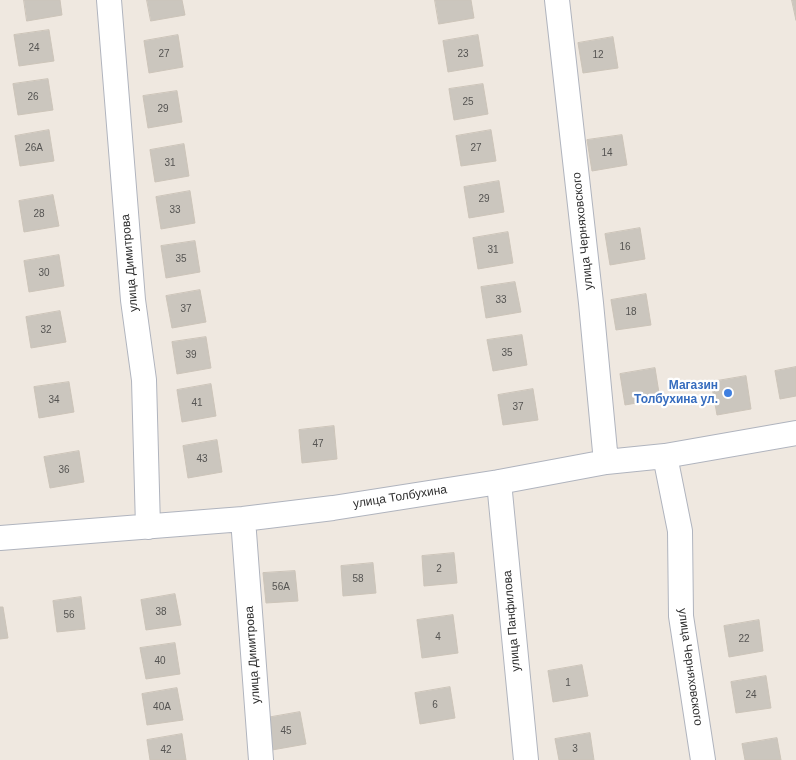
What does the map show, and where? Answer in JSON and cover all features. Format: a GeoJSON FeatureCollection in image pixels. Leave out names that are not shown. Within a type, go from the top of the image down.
{"type":"FeatureCollection","features":[{"type":"Feature","properties":{"kind":"street","name":"улица Димитрова"},"geometry":{"type":"LineString","coordinates":[[109,0],[133,300],[144,380],[148,526]]}},
{"type":"Feature","properties":{"kind":"street","name":"улица Черняховского"},"geometry":{"type":"LineString","coordinates":[[557,0],[590,293],[606,462]]}},
{"type":"Feature","properties":{"kind":"street","name":"улица Толбухина"},"geometry":{"type":"LineString","coordinates":[[0,538],[243,519],[333,508],[499,482],[606,462],[665,456],[796,433]]}},
{"type":"Feature","properties":{"kind":"street","name":"улица Черняховского"},"geometry":{"type":"LineString","coordinates":[[665,456],[680,531],[681,616],[703,760]]}},
{"type":"Feature","properties":{"kind":"street","name":"улица Панфилова"},"geometry":{"type":"LineString","coordinates":[[499,482],[526,760]]}},
{"type":"Feature","properties":{"kind":"street","name":"улица Димитрова"},"geometry":{"type":"LineString","coordinates":[[243,519],[261,760]]}},
{"type":"Feature","properties":{"kind":"building"},"geometry":{"type":"Polygon","coordinates":[[[24,0],[60,0],[62,15],[27,21],[24,0]]]}},
{"type":"Feature","properties":{"kind":"building"},"geometry":{"type":"Polygon","coordinates":[[[147,0],[182,0],[185,15],[151,21],[147,0]]]}},
{"type":"Feature","properties":{"kind":"building"},"geometry":{"type":"Polygon","coordinates":[[[435,0],[471,0],[474,18],[439,24],[435,0]]]}},
{"type":"Feature","properties":{"kind":"building"},"geometry":{"type":"Polygon","coordinates":[[[792,0],[796,0],[796,20],[792,0]]]}},
{"type":"Feature","properties":{"kind":"building"},"geometry":{"type":"Polygon","coordinates":[[[49,30],[54,61],[19,66],[14,35],[49,30]]]}},
{"type":"Feature","properties":{"kind":"building"},"geometry":{"type":"Polygon","coordinates":[[[178,35],[183,67],[149,73],[144,41],[178,35]]]}},
{"type":"Feature","properties":{"kind":"building"},"geometry":{"type":"Polygon","coordinates":[[[478,35],[483,66],[448,72],[443,41],[478,35]]]}},
{"type":"Feature","properties":{"kind":"building"},"geometry":{"type":"Polygon","coordinates":[[[613,37],[618,68],[583,73],[578,43],[613,37]]]}},
{"type":"Feature","properties":{"kind":"building"},"geometry":{"type":"Polygon","coordinates":[[[48,79],[53,110],[18,115],[13,84],[48,79]]]}},
{"type":"Feature","properties":{"kind":"building"},"geometry":{"type":"Polygon","coordinates":[[[483,84],[488,114],[454,120],[449,89],[483,84]]]}},
{"type":"Feature","properties":{"kind":"building"},"geometry":{"type":"Polygon","coordinates":[[[177,91],[182,122],[148,128],[143,96],[177,91]]]}},
{"type":"Feature","properties":{"kind":"building"},"geometry":{"type":"Polygon","coordinates":[[[49,130],[54,161],[20,166],[15,136],[49,130]]]}},
{"type":"Feature","properties":{"kind":"building"},"geometry":{"type":"Polygon","coordinates":[[[491,130],[496,161],[461,166],[456,136],[491,130]]]}},
{"type":"Feature","properties":{"kind":"building"},"geometry":{"type":"Polygon","coordinates":[[[622,135],[627,165],[592,171],[587,140],[622,135]]]}},
{"type":"Feature","properties":{"kind":"building"},"geometry":{"type":"Polygon","coordinates":[[[184,144],[189,176],[155,182],[150,150],[184,144]]]}},
{"type":"Feature","properties":{"kind":"building"},"geometry":{"type":"Polygon","coordinates":[[[499,181],[504,212],[469,218],[464,187],[499,181]]]}},
{"type":"Feature","properties":{"kind":"building"},"geometry":{"type":"Polygon","coordinates":[[[190,191],[195,223],[161,229],[156,197],[190,191]]]}},
{"type":"Feature","properties":{"kind":"building"},"geometry":{"type":"Polygon","coordinates":[[[53,195],[59,226],[24,232],[19,201],[53,195]]]}},
{"type":"Feature","properties":{"kind":"building"},"geometry":{"type":"Polygon","coordinates":[[[640,228],[645,259],[610,265],[605,234],[640,228]]]}},
{"type":"Feature","properties":{"kind":"building"},"geometry":{"type":"Polygon","coordinates":[[[508,232],[513,263],[478,269],[473,238],[508,232]]]}},
{"type":"Feature","properties":{"kind":"building"},"geometry":{"type":"Polygon","coordinates":[[[195,241],[200,272],[166,278],[161,246],[195,241]]]}},
{"type":"Feature","properties":{"kind":"building"},"geometry":{"type":"Polygon","coordinates":[[[59,255],[64,286],[29,292],[24,261],[59,255]]]}},
{"type":"Feature","properties":{"kind":"building"},"geometry":{"type":"Polygon","coordinates":[[[515,282],[521,312],[486,318],[481,287],[515,282]]]}},
{"type":"Feature","properties":{"kind":"building"},"geometry":{"type":"Polygon","coordinates":[[[200,290],[206,322],[172,328],[166,296],[200,290]]]}},
{"type":"Feature","properties":{"kind":"building"},"geometry":{"type":"Polygon","coordinates":[[[646,294],[651,325],[616,330],[611,300],[646,294]]]}},
{"type":"Feature","properties":{"kind":"building"},"geometry":{"type":"Polygon","coordinates":[[[60,311],[66,342],[31,348],[26,317],[60,311]]]}},
{"type":"Feature","properties":{"kind":"building"},"geometry":{"type":"Polygon","coordinates":[[[522,335],[527,365],[493,371],[487,340],[522,335]]]}},
{"type":"Feature","properties":{"kind":"building"},"geometry":{"type":"Polygon","coordinates":[[[206,337],[211,368],[177,374],[172,342],[206,337]]]}},
{"type":"Feature","properties":{"kind":"building"},"geometry":{"type":"Polygon","coordinates":[[[796,367],[796,396],[780,399],[775,371],[796,367]]]}},
{"type":"Feature","properties":{"kind":"building"},"geometry":{"type":"Polygon","coordinates":[[[655,368],[660,399],[625,405],[620,374],[655,368]]]}},
{"type":"Feature","properties":{"kind":"building"},"geometry":{"type":"Polygon","coordinates":[[[746,376],[751,409],[717,415],[711,382],[746,376]]]}},
{"type":"Feature","properties":{"kind":"building"},"geometry":{"type":"Polygon","coordinates":[[[69,382],[74,412],[39,418],[34,387],[69,382]]]}},
{"type":"Feature","properties":{"kind":"building"},"geometry":{"type":"Polygon","coordinates":[[[211,384],[216,416],[182,422],[177,390],[211,384]]]}},
{"type":"Feature","properties":{"kind":"building"},"geometry":{"type":"Polygon","coordinates":[[[533,389],[538,420],[503,425],[498,395],[533,389]]]}},
{"type":"Feature","properties":{"kind":"building"},"geometry":{"type":"Polygon","coordinates":[[[334,426],[337,459],[302,463],[299,430],[334,426]]]}},
{"type":"Feature","properties":{"kind":"building"},"geometry":{"type":"Polygon","coordinates":[[[217,440],[222,472],[188,478],[183,446],[217,440]]]}},
{"type":"Feature","properties":{"kind":"building"},"geometry":{"type":"Polygon","coordinates":[[[79,451],[84,482],[50,488],[44,457],[79,451]]]}},
{"type":"Feature","properties":{"kind":"building"},"geometry":{"type":"Polygon","coordinates":[[[454,553],[457,583],[424,586],[422,556],[454,553]]]}},
{"type":"Feature","properties":{"kind":"building"},"geometry":{"type":"Polygon","coordinates":[[[373,563],[376,593],[343,596],[341,566],[373,563]]]}},
{"type":"Feature","properties":{"kind":"building"},"geometry":{"type":"Polygon","coordinates":[[[295,571],[298,601],[266,603],[263,573],[295,571]]]}},
{"type":"Feature","properties":{"kind":"building"},"geometry":{"type":"Polygon","coordinates":[[[175,594],[181,625],[146,630],[141,600],[175,594]]]}},
{"type":"Feature","properties":{"kind":"building"},"geometry":{"type":"Polygon","coordinates":[[[81,597],[85,629],[57,632],[53,601],[81,597]]]}},
{"type":"Feature","properties":{"kind":"building"},"geometry":{"type":"Polygon","coordinates":[[[0,607],[3,607],[8,638],[0,639],[0,607]]]}},
{"type":"Feature","properties":{"kind":"building"},"geometry":{"type":"Polygon","coordinates":[[[453,615],[458,653],[422,658],[417,620],[453,615]]]}},
{"type":"Feature","properties":{"kind":"building"},"geometry":{"type":"Polygon","coordinates":[[[759,620],[763,651],[729,657],[724,626],[759,620]]]}},
{"type":"Feature","properties":{"kind":"building"},"geometry":{"type":"Polygon","coordinates":[[[175,643],[180,674],[146,679],[140,648],[175,643]]]}},
{"type":"Feature","properties":{"kind":"building"},"geometry":{"type":"Polygon","coordinates":[[[582,665],[588,696],[553,702],[548,671],[582,665]]]}},
{"type":"Feature","properties":{"kind":"building"},"geometry":{"type":"Polygon","coordinates":[[[766,676],[771,708],[736,713],[731,682],[766,676]]]}},
{"type":"Feature","properties":{"kind":"building"},"geometry":{"type":"Polygon","coordinates":[[[450,687],[455,718],[420,724],[415,693],[450,687]]]}},
{"type":"Feature","properties":{"kind":"building"},"geometry":{"type":"Polygon","coordinates":[[[177,688],[183,720],[147,725],[142,694],[177,688]]]}},
{"type":"Feature","properties":{"kind":"building"},"geometry":{"type":"Polygon","coordinates":[[[300,712],[306,744],[272,750],[266,718],[300,712]]]}},
{"type":"Feature","properties":{"kind":"building"},"geometry":{"type":"Polygon","coordinates":[[[590,733],[594,760],[559,760],[555,739],[590,733]]]}},
{"type":"Feature","properties":{"kind":"building"},"geometry":{"type":"Polygon","coordinates":[[[182,734],[186,760],[150,760],[147,740],[182,734]]]}},
{"type":"Feature","properties":{"kind":"building"},"geometry":{"type":"Polygon","coordinates":[[[777,738],[781,760],[745,760],[742,744],[777,738]]]}},
{"type":"Feature","properties":{"kind":"place","name":"Магазин Толбухина ул."},"geometry":{"type":"Point","coordinates":[728,393]}}]}
